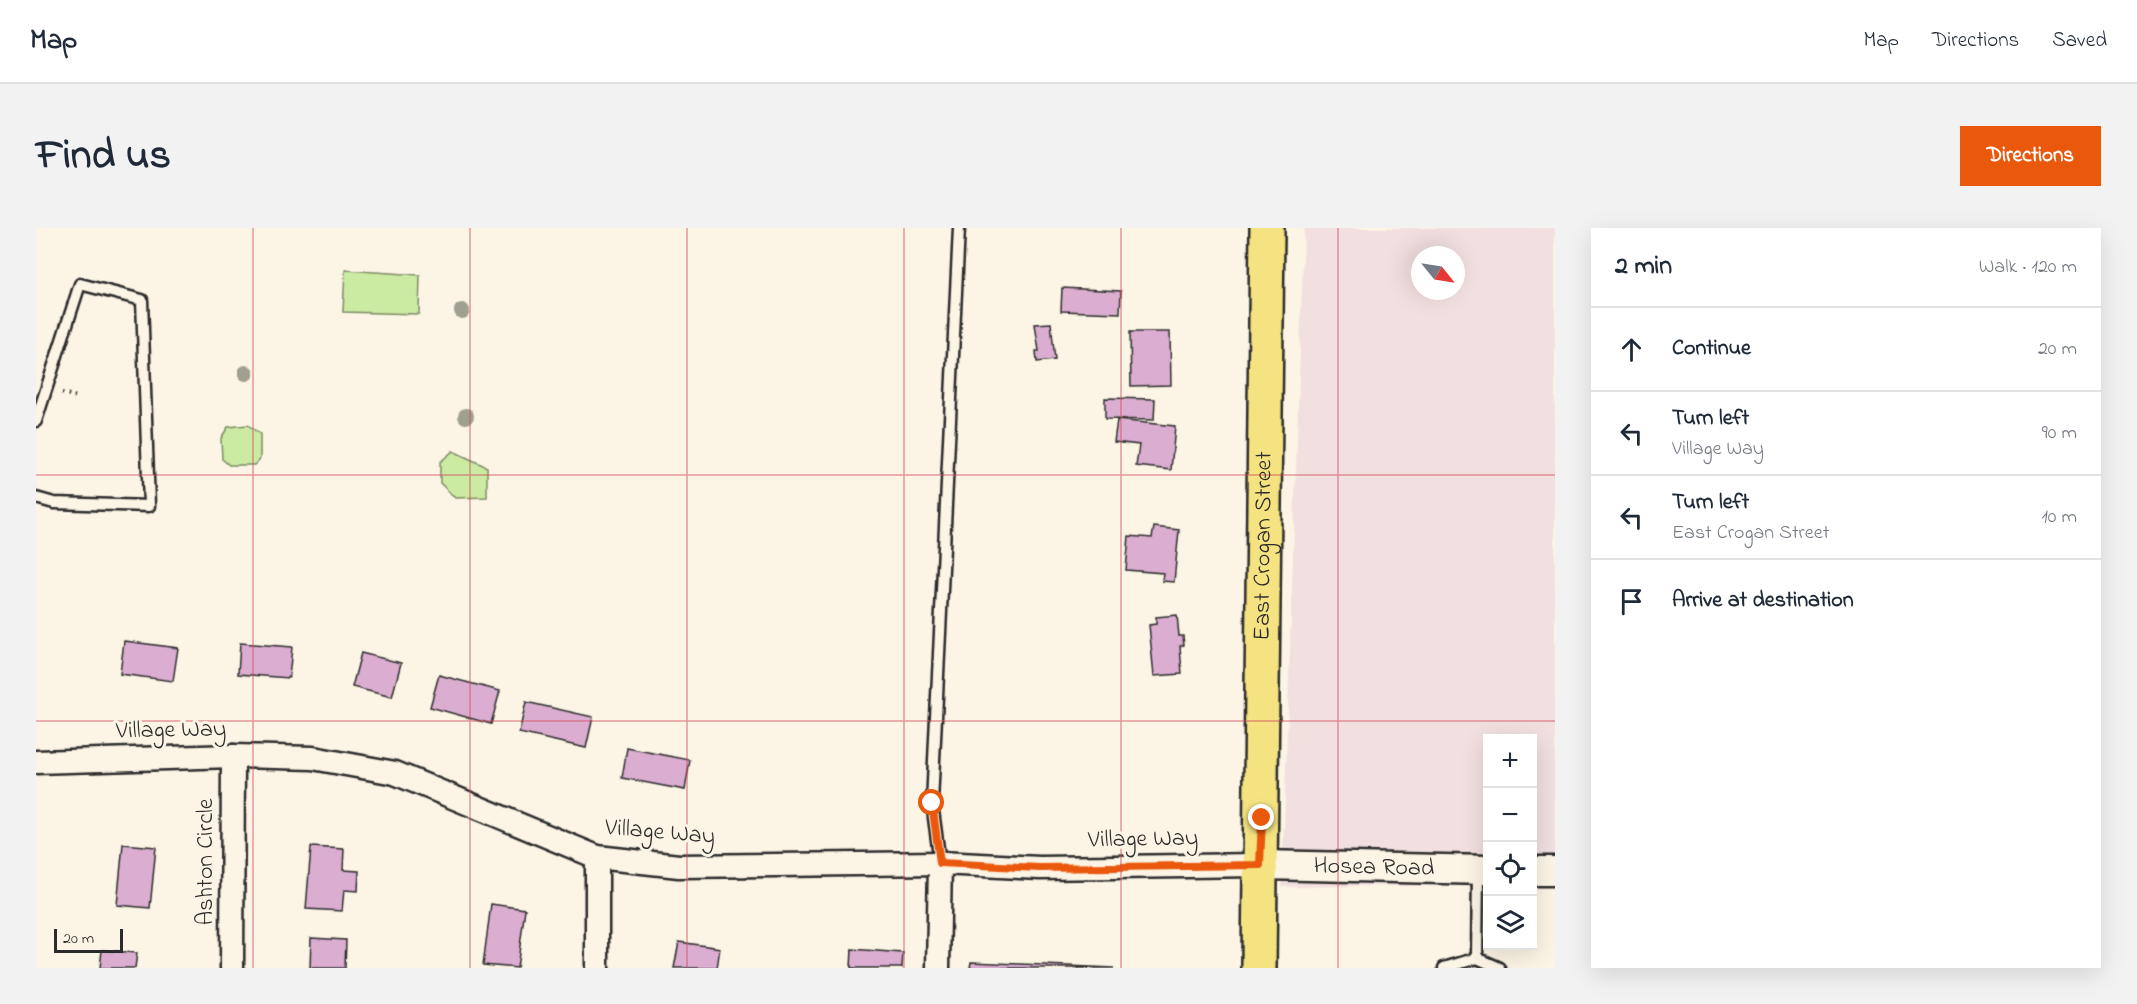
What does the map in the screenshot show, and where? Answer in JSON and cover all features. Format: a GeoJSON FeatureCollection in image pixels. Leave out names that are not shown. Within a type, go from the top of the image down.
{"type":"FeatureCollection","features":[{"type":"Feature","properties":{"kind":"main road","name":"East Crogan Street"},"geometry":{"type":"LineString","coordinates":[[1259,968],[1267,228]]}},
{"type":"Feature","properties":{"kind":"street","name":"Village Way"},"geometry":{"type":"LineString","coordinates":[[36,762],[233,756],[313,759],[395,772],[597,857],[679,866],[940,863],[1040,868],[1260,865]]}},
{"type":"Feature","properties":{"kind":"street","name":"Ashton Circle"},"geometry":{"type":"LineString","coordinates":[[232,968],[233,756]]}},
{"type":"Feature","properties":{"kind":"street"},"geometry":{"type":"LineString","coordinates":[[597,857],[597,968]]}},
{"type":"Feature","properties":{"kind":"street"},"geometry":{"type":"LineString","coordinates":[[938,968],[940,863]]}},
{"type":"Feature","properties":{"kind":"street","name":"Hosea Road"},"geometry":{"type":"LineString","coordinates":[[1260,865],[1483,870]]}},
{"type":"Feature","properties":{"kind":"street"},"geometry":{"type":"LineString","coordinates":[[1537,871],[1555,871]]}},
{"type":"Feature","properties":{"kind":"lane"},"geometry":{"type":"LineString","coordinates":[[940,863],[932,803],[959,228]]}},
{"type":"Feature","properties":{"kind":"lane"},"geometry":{"type":"LineString","coordinates":[[36,421],[80,284],[142,300],[149,506],[54,503],[36,498]]}},
{"type":"Feature","properties":{"kind":"lane"},"geometry":{"type":"LineString","coordinates":[[1477,958],[1483,870]]}},
{"type":"Feature","properties":{"kind":"lane"},"geometry":{"type":"LineString","coordinates":[[1444,968],[1477,958],[1500,968]]}},
{"type":"Feature","properties":{"kind":"path"},"geometry":{"type":"LineString","coordinates":[[58,392],[77,397]]}},
{"type":"Feature","properties":{"kind":"shaded area"},"geometry":{"type":"Polygon","coordinates":[[[1304,228],[1555,228],[1555,884],[1537,884],[1537,734],[1483,734],[1483,885],[1282,887],[1304,228]]]}},
{"type":"Feature","properties":{"kind":"green space"},"geometry":{"type":"Polygon","coordinates":[[[345,270],[420,275],[419,314],[343,312],[345,270]]]}},
{"type":"Feature","properties":{"kind":"green space"},"geometry":{"type":"Polygon","coordinates":[[[248,425],[260,434],[260,459],[254,465],[229,465],[222,459],[221,438],[228,427],[248,425]]]}},
{"type":"Feature","properties":{"kind":"green space"},"geometry":{"type":"Polygon","coordinates":[[[453,451],[487,467],[487,497],[455,498],[440,483],[440,462],[453,451]]]}},
{"type":"Feature","properties":{"kind":"building"},"geometry":{"type":"Polygon","coordinates":[[[1062,288],[1121,291],[1120,313],[1061,311],[1062,288]]]}},
{"type":"Feature","properties":{"kind":"building"},"geometry":{"type":"Polygon","coordinates":[[[1051,323],[1055,360],[1037,362],[1036,351],[1039,351],[1035,324],[1051,323]]]}},
{"type":"Feature","properties":{"kind":"building"},"geometry":{"type":"Polygon","coordinates":[[[1130,332],[1170,332],[1171,385],[1131,386],[1130,332]]]}},
{"type":"Feature","properties":{"kind":"building"},"geometry":{"type":"Polygon","coordinates":[[[1105,398],[1155,399],[1154,420],[1105,419],[1105,398]]]}},
{"type":"Feature","properties":{"kind":"building"},"geometry":{"type":"Polygon","coordinates":[[[1117,420],[1175,426],[1171,470],[1136,466],[1139,445],[1114,442],[1117,420]]]}},
{"type":"Feature","properties":{"kind":"building"},"geometry":{"type":"Polygon","coordinates":[[[1154,527],[1179,530],[1174,582],[1162,581],[1163,573],[1126,570],[1129,536],[1152,538],[1154,527]]]}},
{"type":"Feature","properties":{"kind":"building"},"geometry":{"type":"Polygon","coordinates":[[[1177,615],[1179,636],[1183,636],[1184,645],[1180,646],[1182,674],[1154,676],[1149,625],[1156,624],[1156,617],[1177,615]]]}},
{"type":"Feature","properties":{"kind":"building"},"geometry":{"type":"Polygon","coordinates":[[[124,641],[178,648],[173,681],[120,674],[124,641]]]}},
{"type":"Feature","properties":{"kind":"building"},"geometry":{"type":"Polygon","coordinates":[[[240,643],[292,647],[289,678],[238,674],[240,643]]]}},
{"type":"Feature","properties":{"kind":"building"},"geometry":{"type":"Polygon","coordinates":[[[361,653],[401,663],[392,697],[352,687],[361,653]]]}},
{"type":"Feature","properties":{"kind":"building"},"geometry":{"type":"Polygon","coordinates":[[[439,675],[500,691],[491,724],[430,707],[439,675]]]}},
{"type":"Feature","properties":{"kind":"building"},"geometry":{"type":"Polygon","coordinates":[[[526,702],[593,717],[586,748],[519,733],[526,702]]]}},
{"type":"Feature","properties":{"kind":"building"},"geometry":{"type":"Polygon","coordinates":[[[627,748],[690,760],[685,790],[622,778],[627,748]]]}},
{"type":"Feature","properties":{"kind":"building"},"geometry":{"type":"Polygon","coordinates":[[[123,844],[156,847],[150,908],[117,905],[123,844]]]}},
{"type":"Feature","properties":{"kind":"building"},"geometry":{"type":"Polygon","coordinates":[[[311,847],[344,849],[343,870],[359,871],[358,891],[344,890],[342,911],[306,909],[311,847]]]}},
{"type":"Feature","properties":{"kind":"building"},"geometry":{"type":"Polygon","coordinates":[[[491,904],[525,909],[517,968],[483,965],[491,904]]]}},
{"type":"Feature","properties":{"kind":"building"},"geometry":{"type":"Polygon","coordinates":[[[311,938],[346,940],[345,968],[310,968],[311,938]]]}},
{"type":"Feature","properties":{"kind":"building"},"geometry":{"type":"Polygon","coordinates":[[[679,942],[720,948],[717,968],[674,968],[679,942]]]}},
{"type":"Feature","properties":{"kind":"building"},"geometry":{"type":"Polygon","coordinates":[[[852,949],[903,953],[902,968],[851,968],[852,949]]]}},
{"type":"Feature","properties":{"kind":"building"},"geometry":{"type":"Polygon","coordinates":[[[102,950],[137,953],[135,968],[100,968],[102,950]]]}},
{"type":"Feature","properties":{"kind":"building"},"geometry":{"type":"Polygon","coordinates":[[[971,962],[1114,968],[970,968],[971,962]]]}},
{"type":"Feature","properties":{"kind":"route"},"geometry":{"type":"LineString","coordinates":[[932,803],[940,863],[1040,868],[1260,865],[1262,818]]}}]}
